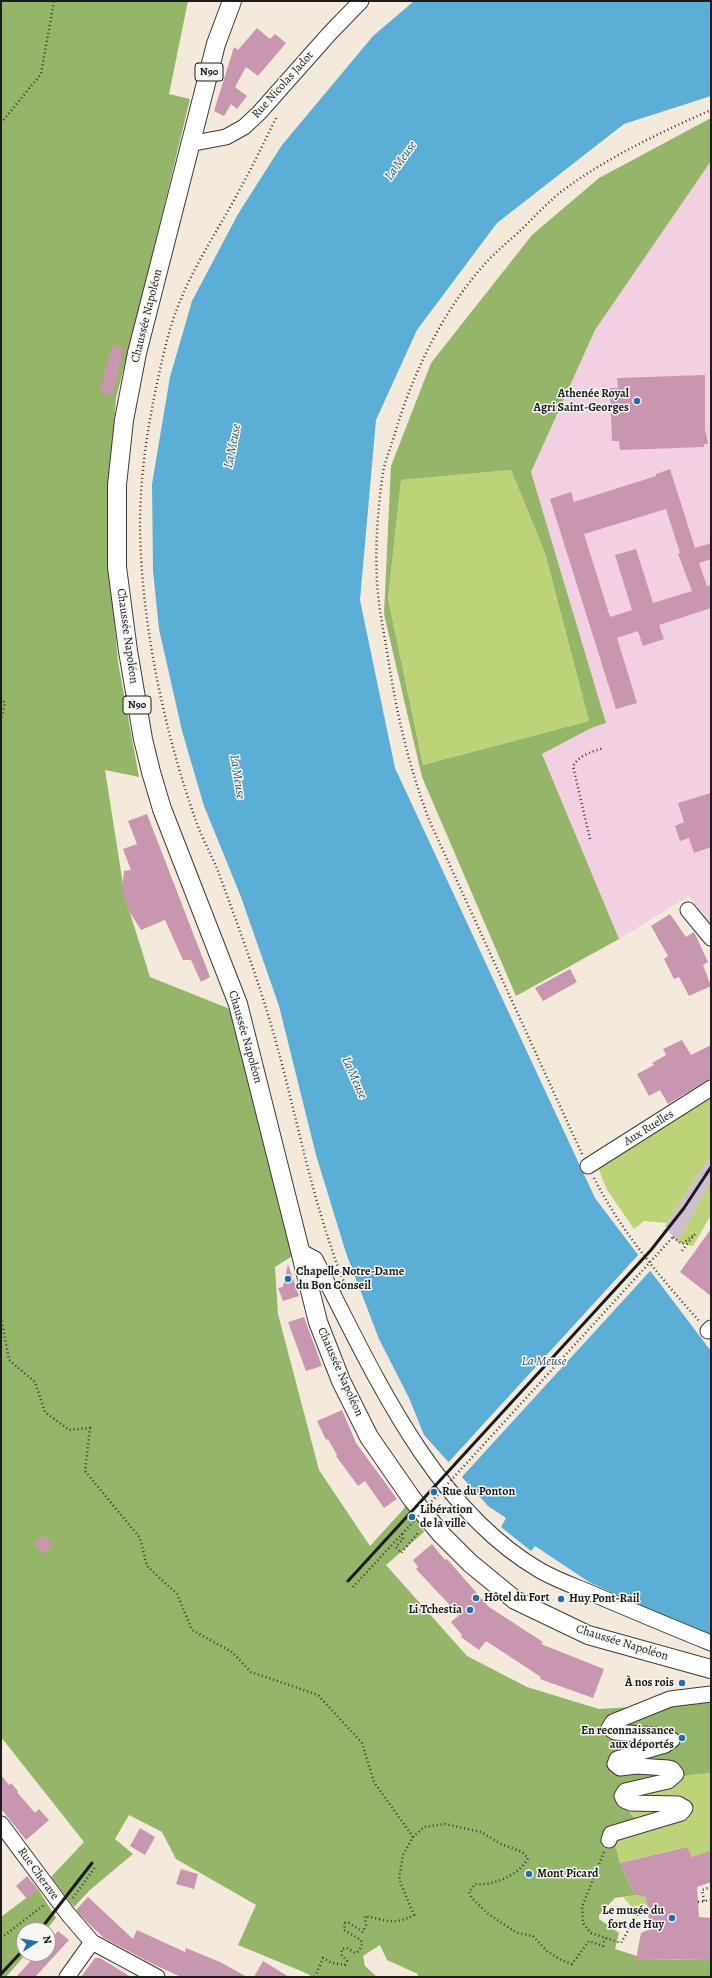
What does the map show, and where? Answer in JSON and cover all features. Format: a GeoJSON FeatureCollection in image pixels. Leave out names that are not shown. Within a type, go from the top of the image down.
{"type":"FeatureCollection","features":[{"type":"Feature","properties":{"kind":"main road","name":"N90"},"geometry":{"type":"LineString","coordinates":[[189,144],[216,44],[232,1]]}},
{"type":"Feature","properties":{"kind":"main road","name":"Chaussée Napoléon"},"geometry":{"type":"LineString","coordinates":[[189,144],[137,353],[124,420],[117,485],[117,567],[128,651],[143,739],[151,772],[168,824],[238,1004],[318,1322],[345,1388],[374,1443],[412,1499],[446,1539],[470,1564],[515,1600],[588,1635],[711,1669]]}},
{"type":"Feature","properties":{"kind":"street","name":"Rue Nicolas Jadot"},"geometry":{"type":"LineString","coordinates":[[189,144],[226,137],[244,126],[275,96],[330,33],[361,1]]}},
{"type":"Feature","properties":{"kind":"street"},"geometry":{"type":"LineString","coordinates":[[688,910],[711,938]]}},
{"type":"Feature","properties":{"kind":"street","name":"Aux Ruelles"},"geometry":{"type":"LineString","coordinates":[[588,1166],[711,1088]]}},
{"type":"Feature","properties":{"kind":"street"},"geometry":{"type":"LineString","coordinates":[[300,1251],[315,1259],[386,1396],[417,1445],[453,1495],[492,1536],[542,1571],[711,1643]]}},
{"type":"Feature","properties":{"kind":"street"},"geometry":{"type":"LineString","coordinates":[[609,1840],[611,1834],[681,1814],[685,1808],[678,1804],[631,1803],[624,1800],[622,1796],[625,1791],[668,1781],[676,1774],[672,1769],[668,1768],[620,1768],[615,1764],[617,1759],[665,1745],[672,1740],[665,1736],[615,1732],[609,1728],[613,1722],[670,1699],[711,1694]]}},
{"type":"Feature","properties":{"kind":"street","name":"Rue Cherave"},"geometry":{"type":"LineString","coordinates":[[1,1824],[60,1903],[92,1942]]}},
{"type":"Feature","properties":{"kind":"street"},"geometry":{"type":"LineString","coordinates":[[68,1977],[92,1942],[157,1977]]}},
{"type":"Feature","properties":{"kind":"path"},"geometry":{"type":"LineString","coordinates":[[1,123],[41,74],[54,1]]}},
{"type":"Feature","properties":{"kind":"path"},"geometry":{"type":"LineString","coordinates":[[275,96],[280,103],[277,116],[240,189],[207,246],[187,287],[177,308],[165,348],[146,438],[142,474],[140,526],[142,569],[155,667],[178,767],[196,823],[216,868],[265,1006],[317,1201],[334,1257],[346,1284]]}},
{"type":"Feature","properties":{"kind":"path"},"geometry":{"type":"LineString","coordinates":[[710,1330],[669,1287],[641,1252],[607,1203],[588,1166],[434,829],[415,783],[404,744],[391,681],[377,582],[376,546],[384,470],[405,399],[418,367],[434,338],[458,299],[482,266],[561,192],[581,178],[622,152],[661,132],[711,110]]}},
{"type":"Feature","properties":{"kind":"path"},"geometry":{"type":"LineString","coordinates":[[1,698],[5,703],[1,718]]}},
{"type":"Feature","properties":{"kind":"path"},"geometry":{"type":"LineString","coordinates":[[590,839],[573,766],[578,758],[586,753],[604,748]]}},
{"type":"Feature","properties":{"kind":"path"},"geometry":{"type":"LineString","coordinates":[[353,1587],[674,1237],[682,1244],[695,1234],[681,1252]]}},
{"type":"Feature","properties":{"kind":"path"},"geometry":{"type":"LineString","coordinates":[[1,1317],[9,1360],[35,1382],[45,1412],[69,1430],[90,1428],[85,1471],[140,1538],[147,1566],[177,1594],[192,1630],[232,1652],[251,1672],[318,1695],[362,1743],[374,1782],[413,1838]]}},
{"type":"Feature","properties":{"kind":"path"},"geometry":{"type":"LineString","coordinates":[[402,1534],[403,1539],[396,1547],[401,1552],[419,1532],[425,1537]]}},
{"type":"Feature","properties":{"kind":"path"},"geometry":{"type":"LineString","coordinates":[[315,1977],[323,1958],[332,1963],[345,1965],[347,1962],[341,1954],[342,1949],[347,1948],[354,1953],[361,1948],[361,1940],[344,1930],[345,1923],[349,1923],[363,1932],[366,1925],[365,1916],[385,1921],[401,1922],[414,1915],[399,1879],[403,1856],[413,1838],[424,1827],[445,1824],[481,1832],[501,1844],[522,1852],[528,1858],[519,1870],[486,1885],[475,1884],[469,1892],[472,1898],[487,1913],[517,1932],[533,1936],[547,1951],[561,1960],[572,1964],[589,1941],[603,1946],[605,1938]]}},
{"type":"Feature","properties":{"kind":"path"},"geometry":{"type":"LineString","coordinates":[[1,1938],[60,1903],[96,1866]]}},
{"type":"Feature","properties":{"kind":"path"},"geometry":{"type":"LineString","coordinates":[[599,1866],[582,1907],[583,1923],[591,1933],[621,1943],[637,1915],[648,1912]]}},
{"type":"Feature","properties":{"kind":"path"},"geometry":{"type":"LineString","coordinates":[[704,1902],[702,1890],[711,1887]]}},
{"type":"Feature","properties":{"kind":"path"},"geometry":{"type":"LineString","coordinates":[[698,1902],[711,1900]]}},
{"type":"Feature","properties":{"kind":"shaded area","name":"Athenée Royal Agri Saint-Georges"},"geometry":{"type":"Polygon","coordinates":[[[711,161],[711,927],[689,896],[619,939],[542,754],[591,727],[606,723],[531,472],[595,330],[711,161]]]}},
{"type":"Feature","properties":{"kind":"shaded area"},"geometry":{"type":"Polygon","coordinates":[[[711,1155],[711,1181],[677,1242],[665,1226],[711,1155]]]}},
{"type":"Feature","properties":{"kind":"green space"},"geometry":{"type":"Polygon","coordinates":[[[1,1],[188,1],[169,94],[190,99],[116,398],[109,484],[109,558],[118,662],[139,777],[105,770],[125,897],[150,977],[230,1009],[294,1255],[275,1267],[278,1314],[319,1470],[370,1546],[410,1502],[424,1532],[386,1565],[467,1656],[527,1687],[599,1709],[711,1702],[711,1773],[690,1775],[619,1792],[623,1804],[636,1820],[613,1837],[620,1863],[635,1895],[615,1898],[599,1915],[599,1919],[619,1933],[615,1949],[637,1956],[637,1959],[711,1960],[711,1977],[417,1977],[418,1974],[387,1960],[380,1945],[363,1956],[365,1966],[377,1977],[309,1977],[310,1975],[238,1945],[256,1905],[176,1859],[162,1832],[129,1815],[115,1839],[133,1854],[90,1890],[74,1907],[51,1877],[84,1842],[1,1737],[1,1]]]}},
{"type":"Feature","properties":{"kind":"green space"},"geometry":{"type":"Polygon","coordinates":[[[711,118],[711,161],[595,330],[531,472],[606,723],[591,728],[542,754],[619,939],[516,996],[422,777],[384,614],[391,466],[431,363],[532,235],[599,178],[711,118]],[[511,470],[401,480],[388,599],[423,765],[589,721],[545,553],[511,470]]]}},
{"type":"Feature","properties":{"kind":"green space"},"geometry":{"type":"Polygon","coordinates":[[[511,470],[545,553],[589,721],[423,765],[388,599],[401,480],[511,470]]]}},
{"type":"Feature","properties":{"kind":"green space"},"geometry":{"type":"Polygon","coordinates":[[[711,1097],[711,1155],[667,1223],[644,1221],[634,1229],[607,1190],[599,1170],[603,1162],[711,1097]]]}},
{"type":"Feature","properties":{"kind":"green space"},"geometry":{"type":"Polygon","coordinates":[[[711,1181],[711,1215],[693,1246],[677,1242],[711,1181]]]}},
{"type":"Feature","properties":{"kind":"green space"},"geometry":{"type":"Polygon","coordinates":[[[711,1773],[711,1850],[692,1857],[686,1847],[620,1863],[613,1837],[636,1820],[623,1804],[619,1792],[690,1775],[711,1773]]]}},
{"type":"Feature","properties":{"kind":"green space"},"geometry":{"type":"Polygon","coordinates":[[[38,1889],[56,1918],[53,1922],[16,1922],[16,1962],[19,1962],[6,1977],[1,1977],[1,1917],[38,1889]]]}},
{"type":"Feature","properties":{"kind":"green space"},"geometry":{"type":"Polygon","coordinates":[[[635,1895],[647,1897],[647,1904],[632,1907],[623,1897],[635,1895]]]}},
{"type":"Feature","properties":{"kind":"water","name":"La Meuse"},"geometry":{"type":"Polygon","coordinates":[[[414,1],[711,1],[711,96],[624,124],[497,223],[417,330],[376,420],[360,600],[395,768],[595,1198],[711,1351],[711,1638],[589,1582],[535,1546],[531,1551],[501,1527],[506,1518],[488,1506],[424,1435],[409,1398],[379,1339],[346,1253],[316,1155],[279,1006],[241,897],[204,806],[182,731],[159,629],[153,571],[152,484],[170,377],[192,301],[238,214],[282,145],[373,36],[414,1]]]}},
{"type":"Feature","properties":{"kind":"pier"},"geometry":{"type":"Polygon","coordinates":[[[639,1254],[651,1270],[460,1479],[446,1465],[639,1254]]]}},
{"type":"Feature","properties":{"kind":"building"},"geometry":{"type":"Polygon","coordinates":[[[257,28],[270,39],[275,34],[286,43],[258,76],[246,67],[235,87],[247,96],[237,109],[231,104],[224,116],[214,111],[234,47],[238,50],[257,28]]]}},
{"type":"Feature","properties":{"kind":"building"},"geometry":{"type":"Polygon","coordinates":[[[112,345],[124,348],[112,395],[100,392],[112,345]]]}},
{"type":"Feature","properties":{"kind":"building"},"geometry":{"type":"Polygon","coordinates":[[[705,375],[705,429],[708,444],[704,444],[704,447],[620,450],[619,441],[612,441],[610,388],[618,388],[617,378],[705,375]]]}},
{"type":"Feature","properties":{"kind":"building"},"geometry":{"type":"Polygon","coordinates":[[[670,469],[695,548],[711,543],[711,559],[699,563],[707,586],[711,585],[711,608],[659,625],[664,639],[643,646],[638,631],[617,638],[637,703],[616,709],[550,499],[571,492],[574,502],[656,476],[656,474],[670,469]],[[666,509],[584,534],[610,617],[632,610],[615,555],[636,549],[653,603],[692,591],[678,554],[680,553],[666,509]]]}},
{"type":"Feature","properties":{"kind":"building"},"geometry":{"type":"Polygon","coordinates":[[[711,793],[711,847],[694,853],[689,838],[680,841],[675,826],[684,822],[678,803],[711,793]]]}},
{"type":"Feature","properties":{"kind":"building"},"geometry":{"type":"Polygon","coordinates":[[[147,814],[210,977],[201,982],[191,960],[183,960],[165,920],[141,930],[129,911],[122,889],[124,871],[131,870],[123,849],[137,844],[128,821],[147,814]]]}},
{"type":"Feature","properties":{"kind":"building"},"geometry":{"type":"Polygon","coordinates":[[[670,914],[686,937],[694,932],[708,962],[703,965],[711,986],[689,996],[679,977],[674,979],[664,959],[668,956],[651,926],[670,914]]]}},
{"type":"Feature","properties":{"kind":"building"},"geometry":{"type":"Polygon","coordinates":[[[570,969],[577,982],[543,1001],[535,988],[570,969]]]}},
{"type":"Feature","properties":{"kind":"building"},"geometry":{"type":"Polygon","coordinates":[[[682,1040],[691,1055],[711,1045],[711,1078],[668,1104],[660,1090],[649,1096],[637,1074],[654,1065],[652,1063],[666,1055],[663,1049],[682,1040]]]}},
{"type":"Feature","properties":{"kind":"building"},"geometry":{"type":"Polygon","coordinates":[[[711,1229],[711,1296],[680,1272],[711,1229]]]}},
{"type":"Feature","properties":{"kind":"building"},"geometry":{"type":"Polygon","coordinates":[[[288,1264],[299,1296],[283,1301],[278,1288],[283,1287],[288,1264]]]}},
{"type":"Feature","properties":{"kind":"building"},"geometry":{"type":"Polygon","coordinates":[[[304,1317],[322,1366],[306,1371],[288,1322],[304,1317]]]}},
{"type":"Feature","properties":{"kind":"building"},"geometry":{"type":"Polygon","coordinates":[[[342,1410],[356,1443],[397,1499],[384,1508],[365,1481],[358,1486],[336,1456],[337,1455],[328,1439],[326,1440],[317,1421],[342,1410]]]}},
{"type":"Feature","properties":{"kind":"building"},"geometry":{"type":"Polygon","coordinates":[[[43,1535],[53,1545],[44,1554],[34,1544],[43,1535]]]}},
{"type":"Feature","properties":{"kind":"building"},"geometry":{"type":"Polygon","coordinates":[[[432,1544],[489,1607],[543,1642],[541,1644],[604,1669],[593,1698],[540,1679],[541,1677],[486,1641],[479,1650],[461,1637],[462,1635],[451,1622],[459,1615],[416,1569],[418,1567],[413,1560],[432,1544]]]}},
{"type":"Feature","properties":{"kind":"building"},"geometry":{"type":"Polygon","coordinates":[[[1,1775],[9,1785],[11,1783],[35,1813],[39,1809],[49,1820],[26,1840],[1,1809],[1,1775]]]}},
{"type":"Feature","properties":{"kind":"building"},"geometry":{"type":"Polygon","coordinates":[[[140,1828],[155,1837],[145,1855],[130,1846],[140,1828]]]}},
{"type":"Feature","properties":{"kind":"building"},"geometry":{"type":"Polygon","coordinates":[[[687,1847],[692,1857],[711,1850],[711,1882],[697,1887],[699,1917],[711,1918],[711,1960],[636,1959],[641,1933],[650,1929],[646,1897],[635,1895],[620,1863],[687,1847]]]}},
{"type":"Feature","properties":{"kind":"building"},"geometry":{"type":"Polygon","coordinates":[[[181,1869],[198,1874],[194,1889],[176,1884],[181,1869]]]}},
{"type":"Feature","properties":{"kind":"building"},"geometry":{"type":"Polygon","coordinates":[[[27,1876],[38,1889],[27,1899],[16,1886],[27,1876]]]}},
{"type":"Feature","properties":{"kind":"building"},"geometry":{"type":"Polygon","coordinates":[[[88,1897],[133,1939],[137,1930],[185,1952],[186,1948],[220,1962],[247,1977],[181,1977],[151,1963],[104,1938],[87,1922],[76,1910],[88,1897]]]}},
{"type":"Feature","properties":{"kind":"building"},"geometry":{"type":"Polygon","coordinates":[[[58,1931],[69,1940],[56,1954],[56,1933],[58,1931]]]}},
{"type":"Feature","properties":{"kind":"building"},"geometry":{"type":"Polygon","coordinates":[[[95,1958],[100,1958],[131,1977],[81,1977],[95,1958]]]}},
{"type":"Feature","properties":{"kind":"building"},"geometry":{"type":"Polygon","coordinates":[[[263,1961],[268,1964],[289,1977],[254,1977],[263,1961]]]}},
{"type":"Feature","properties":{"kind":"building"},"geometry":{"type":"Polygon","coordinates":[[[30,1962],[49,1962],[35,1977],[16,1977],[30,1962]]]}},
{"type":"Feature","properties":{"kind":"railway"},"geometry":{"type":"LineString","coordinates":[[348,1581],[651,1250],[684,1208],[711,1167]]}},
{"type":"Feature","properties":{"kind":"railway"},"geometry":{"type":"LineString","coordinates":[[46,1922],[92,1863]]}},
{"type":"Feature","properties":{"kind":"railway"},"geometry":{"type":"LineString","coordinates":[[1,1974],[16,1958]]}},
{"type":"Feature","properties":{"kind":"place","name":"Athenée Royal Agri Saint-Georges"},"geometry":{"type":"Point","coordinates":[637,401]}},
{"type":"Feature","properties":{"kind":"place","name":"Chapelle Notre-Dame du Bon Conseil"},"geometry":{"type":"Point","coordinates":[288,1279]}},
{"type":"Feature","properties":{"kind":"place","name":"Rue du Ponton"},"geometry":{"type":"Point","coordinates":[434,1492]}},
{"type":"Feature","properties":{"kind":"place","name":"Libération de la ville"},"geometry":{"type":"Point","coordinates":[412,1517]}},
{"type":"Feature","properties":{"kind":"place","name":"Hôtel du Fort"},"geometry":{"type":"Point","coordinates":[476,1598]}},
{"type":"Feature","properties":{"kind":"place","name":"Huy Pont-Rail"},"geometry":{"type":"Point","coordinates":[561,1599]}},
{"type":"Feature","properties":{"kind":"place","name":"Li Tchestia"},"geometry":{"type":"Point","coordinates":[470,1610]}},
{"type":"Feature","properties":{"kind":"place","name":"À nos rois"},"geometry":{"type":"Point","coordinates":[682,1683]}},
{"type":"Feature","properties":{"kind":"place","name":"En reconnaissance aux déportés"},"geometry":{"type":"Point","coordinates":[682,1738]}},
{"type":"Feature","properties":{"kind":"place","name":"Mont Picard"},"geometry":{"type":"Point","coordinates":[529,1874]}},
{"type":"Feature","properties":{"kind":"place","name":"Le musée du fort de Huy"},"geometry":{"type":"Point","coordinates":[672,1918]}}]}
